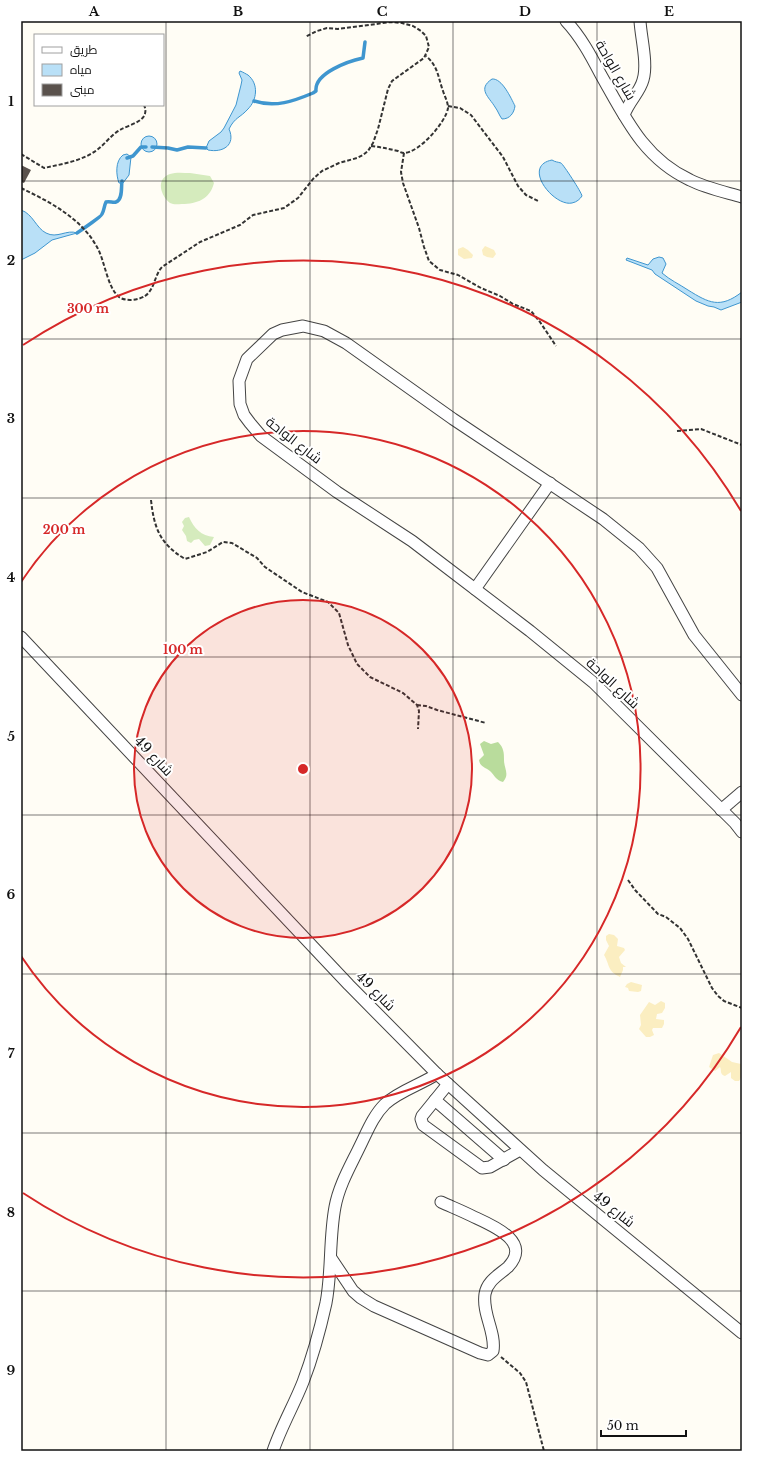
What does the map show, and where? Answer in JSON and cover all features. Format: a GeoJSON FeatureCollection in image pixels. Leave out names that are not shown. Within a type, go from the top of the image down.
{"type":"FeatureCollection","features":[{"type":"Feature","properties":{"kind":"street","name":"شارع الواحة"},"geometry":{"type":"LineString","coordinates":[[566,21],[582,41],[640,140],[657,158],[667,167],[691,181],[742,197]]}},
{"type":"Feature","properties":{"kind":"street","name":"شارع الواحة"},"geometry":{"type":"LineString","coordinates":[[624,115],[629,103],[640,88],[644,78],[640,21]]}},
{"type":"Feature","properties":{"kind":"street","name":"شارع الواحة"},"geometry":{"type":"LineString","coordinates":[[742,695],[694,635],[657,568],[639,548],[604,520],[453,419],[346,343],[324,331],[303,326],[282,330],[273,334],[248,358],[239,380],[240,404],[247,419],[262,436],[337,492],[412,541],[530,631],[594,683],[742,832]]}},
{"type":"Feature","properties":{"kind":"street"},"geometry":{"type":"LineString","coordinates":[[475,589],[550,483]]}},
{"type":"Feature","properties":{"kind":"street","name":"شارع 49"},"geometry":{"type":"LineString","coordinates":[[21,637],[349,986],[437,1074],[520,1150],[742,1333]]}},
{"type":"Feature","properties":{"kind":"street"},"geometry":{"type":"LineString","coordinates":[[721,810],[742,792]]}},
{"type":"Feature","properties":{"kind":"street"},"geometry":{"type":"LineString","coordinates":[[273,1451],[303,1382],[326,1302],[335,1207],[339,1192],[372,1122],[384,1105],[394,1097],[423,1083],[437,1074]]}},
{"type":"Feature","properties":{"kind":"street"},"geometry":{"type":"LineString","coordinates":[[448,1084],[422,1116],[421,1119],[423,1125],[482,1168],[490,1167],[520,1150]]}},
{"type":"Feature","properties":{"kind":"street"},"geometry":{"type":"LineString","coordinates":[[435,1100],[504,1160]]}},
{"type":"Feature","properties":{"kind":"street"},"geometry":{"type":"LineString","coordinates":[[331,1258],[353,1291],[361,1298],[374,1306],[480,1353],[488,1355],[493,1351],[494,1344],[484,1308],[485,1293],[495,1276],[514,1261],[516,1255],[515,1247],[509,1236],[496,1227],[441,1202]]}},
{"type":"Feature","properties":{"kind":"path"},"geometry":{"type":"LineString","coordinates":[[21,188],[63,211],[86,230],[97,246],[114,290],[120,297],[127,300],[145,296],[151,291],[157,273],[162,268],[200,242],[240,224],[253,215],[284,208],[298,198],[313,179],[322,171],[339,163],[358,158],[363,155],[371,146],[378,128],[388,89],[392,81],[416,65],[426,56],[429,47],[426,36],[421,31],[413,26],[392,22],[373,26],[338,29],[327,28],[305,37]]}},
{"type":"Feature","properties":{"kind":"path"},"geometry":{"type":"LineString","coordinates":[[371,146],[382,147],[404,153],[420,146],[431,136],[444,118],[448,106],[436,69],[426,56]]}},
{"type":"Feature","properties":{"kind":"path"},"geometry":{"type":"LineString","coordinates":[[21,154],[44,168],[69,163],[90,155],[119,130],[140,120],[144,116],[144,106]]}},
{"type":"Feature","properties":{"kind":"path"},"geometry":{"type":"LineString","coordinates":[[448,106],[460,108],[471,115],[503,157],[518,186],[526,195],[538,201]]}},
{"type":"Feature","properties":{"kind":"path"},"geometry":{"type":"LineString","coordinates":[[404,153],[401,172],[403,183],[429,262],[440,270],[458,274],[512,304],[531,310],[556,346]]}},
{"type":"Feature","properties":{"kind":"path"},"geometry":{"type":"LineString","coordinates":[[677,431],[701,429],[742,445]]}},
{"type":"Feature","properties":{"kind":"path"},"geometry":{"type":"LineString","coordinates":[[151,500],[154,524],[157,530],[170,548],[185,559],[207,552],[223,542],[232,543],[257,558],[265,567],[302,592],[328,602],[333,606],[339,613],[352,654],[364,671],[380,683],[403,693],[417,705],[419,711],[418,729]]}},
{"type":"Feature","properties":{"kind":"path"},"geometry":{"type":"LineString","coordinates":[[417,705],[426,706],[486,723]]}},
{"type":"Feature","properties":{"kind":"path"},"geometry":{"type":"LineString","coordinates":[[628,880],[635,890],[655,911],[680,928],[688,939],[712,988],[718,996],[724,1001],[742,1008]]}},
{"type":"Feature","properties":{"kind":"path"},"geometry":{"type":"LineString","coordinates":[[493,1351],[520,1373],[526,1382],[544,1451]]}},
{"type":"Feature","properties":{"kind":"green space"},"geometry":{"type":"Polygon","coordinates":[[[172,173],[190,173],[210,176],[214,183],[209,193],[198,202],[188,204],[170,203],[162,192],[162,180],[165,176],[172,173]]]}},
{"type":"Feature","properties":{"kind":"green space"},"geometry":{"type":"Polygon","coordinates":[[[189,517],[198,531],[205,535],[214,537],[210,545],[205,546],[199,539],[194,540],[191,543],[187,541],[182,530],[184,526],[182,522],[185,518],[189,517]]]}},
{"type":"Feature","properties":{"kind":"green space"},"geometry":{"type":"Polygon","coordinates":[[[484,741],[491,744],[498,742],[503,748],[506,776],[503,782],[497,779],[490,771],[482,766],[479,760],[484,755],[480,744],[484,741]]]}},
{"type":"Feature","properties":{"kind":"sand"},"geometry":{"type":"Polygon","coordinates":[[[485,246],[494,250],[496,254],[493,258],[483,255],[482,250],[485,246]]]}},
{"type":"Feature","properties":{"kind":"sand"},"geometry":{"type":"Polygon","coordinates":[[[463,247],[473,255],[472,258],[464,259],[458,255],[458,249],[463,247]]]}},
{"type":"Feature","properties":{"kind":"sand"},"geometry":{"type":"Polygon","coordinates":[[[609,934],[614,935],[618,939],[617,946],[624,948],[625,950],[619,957],[621,963],[626,967],[623,967],[620,977],[611,970],[604,955],[609,946],[606,936],[609,934]]]}},
{"type":"Feature","properties":{"kind":"sand"},"geometry":{"type":"Polygon","coordinates":[[[631,982],[642,985],[641,991],[629,991],[628,988],[625,987],[631,982]]]}},
{"type":"Feature","properties":{"kind":"sand"},"geometry":{"type":"Polygon","coordinates":[[[661,1001],[665,1003],[665,1008],[662,1013],[657,1014],[656,1019],[664,1020],[664,1024],[662,1028],[653,1028],[652,1030],[654,1035],[646,1037],[639,1029],[641,1025],[640,1015],[649,1002],[655,1005],[661,1001]]]}},
{"type":"Feature","properties":{"kind":"sand"},"geometry":{"type":"Polygon","coordinates":[[[719,1053],[732,1062],[741,1064],[742,1073],[739,1081],[735,1081],[731,1078],[731,1072],[725,1076],[721,1073],[720,1067],[715,1071],[709,1067],[713,1055],[719,1053]]]}},
{"type":"Feature","properties":{"kind":"water"},"geometry":{"type":"Polygon","coordinates":[[[240,71],[252,79],[256,92],[255,97],[248,109],[231,125],[229,129],[231,139],[227,147],[213,151],[208,150],[206,148],[209,141],[224,128],[236,105],[242,80],[239,73],[240,71]]]}},
{"type":"Feature","properties":{"kind":"water"},"geometry":{"type":"Polygon","coordinates":[[[492,79],[503,85],[515,106],[513,113],[507,118],[502,119],[487,96],[485,86],[492,79]]]}},
{"type":"Feature","properties":{"kind":"water"},"geometry":{"type":"Polygon","coordinates":[[[149,136],[155,138],[157,144],[155,150],[149,152],[143,150],[141,144],[143,138],[149,136]]]}},
{"type":"Feature","properties":{"kind":"water"},"geometry":{"type":"Polygon","coordinates":[[[127,154],[131,157],[129,175],[123,183],[119,183],[117,176],[117,164],[123,155],[127,154]]]}},
{"type":"Feature","properties":{"kind":"water"},"geometry":{"type":"Polygon","coordinates":[[[552,160],[561,163],[576,185],[582,196],[577,201],[565,203],[550,193],[544,185],[540,177],[540,170],[543,164],[552,160]]]}},
{"type":"Feature","properties":{"kind":"water"},"geometry":{"type":"Polygon","coordinates":[[[21,210],[29,215],[43,231],[50,235],[58,235],[69,232],[77,233],[52,240],[35,253],[21,260],[21,210]]]}},
{"type":"Feature","properties":{"kind":"water"},"geometry":{"type":"Polygon","coordinates":[[[659,257],[663,258],[666,264],[662,273],[702,298],[709,301],[721,302],[727,301],[742,292],[742,302],[721,310],[708,306],[696,301],[655,274],[652,270],[626,260],[627,258],[648,265],[653,259],[659,257]]]}},
{"type":"Feature","properties":{"kind":"building"},"geometry":{"type":"Polygon","coordinates":[[[21,165],[31,170],[24,183],[21,182],[21,165]]]}},
{"type":"Feature","properties":{"kind":"waterway"},"geometry":{"type":"LineString","coordinates":[[254,101],[277,104],[299,99],[313,93],[316,91],[317,85],[326,73],[341,65],[363,58],[365,42]]}},
{"type":"Feature","properties":{"kind":"waterway"},"geometry":{"type":"LineString","coordinates":[[127,158],[133,156],[141,147],[146,147]]}},
{"type":"Feature","properties":{"kind":"waterway"},"geometry":{"type":"LineString","coordinates":[[152,147],[177,150],[188,147],[206,148]]}},
{"type":"Feature","properties":{"kind":"waterway"},"geometry":{"type":"LineString","coordinates":[[77,233],[101,215],[106,202],[115,202],[120,199],[122,181]]}}]}
